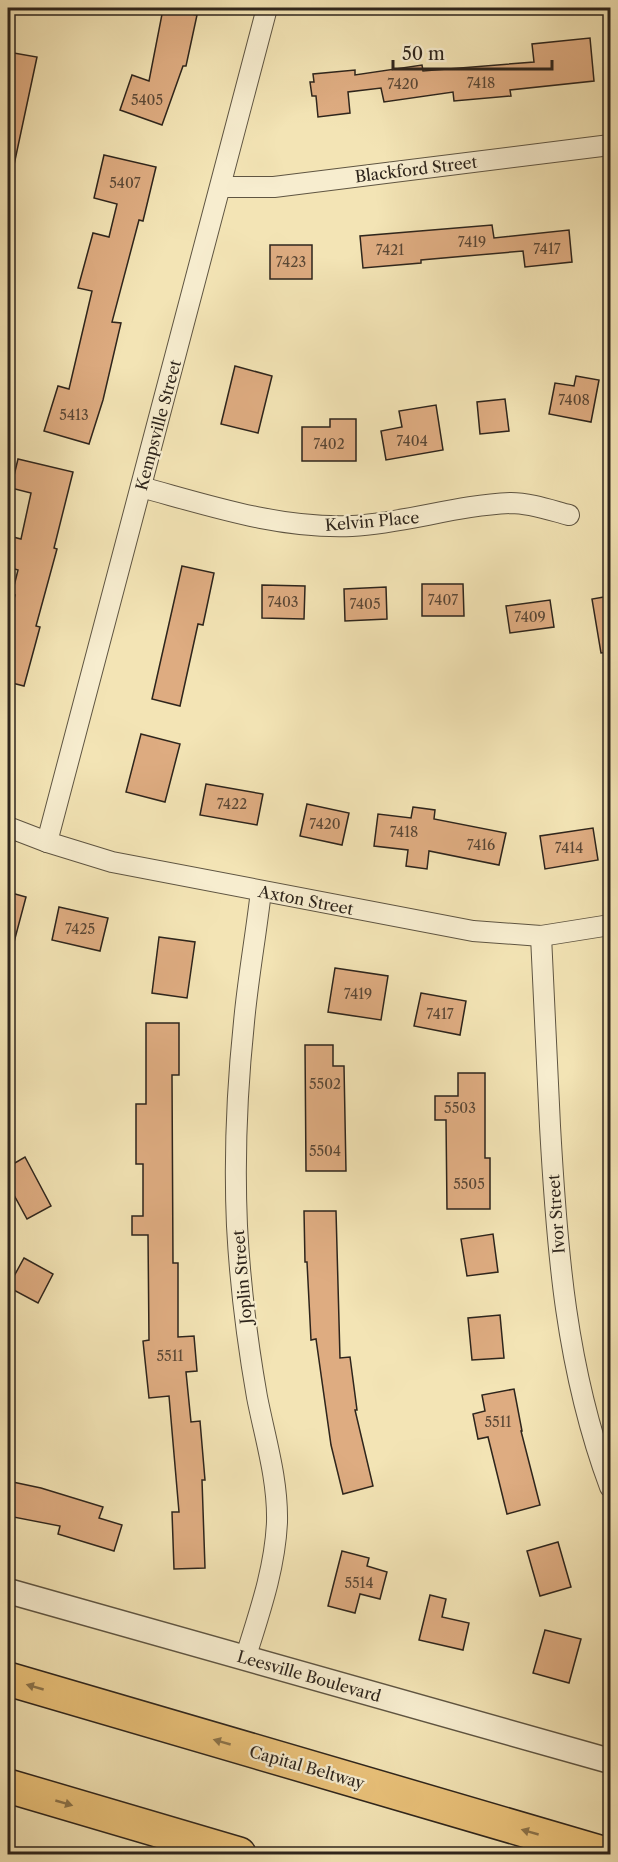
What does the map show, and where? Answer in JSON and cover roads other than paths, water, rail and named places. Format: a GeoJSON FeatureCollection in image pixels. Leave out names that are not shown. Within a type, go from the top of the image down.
{"type":"FeatureCollection","features":[{"type":"Feature","properties":{"kind":"highway","name":"Capital Beltway"},"geometry":{"type":"LineString","coordinates":[[8,1679],[606,1854]]}},
{"type":"Feature","properties":{"kind":"highway"},"geometry":{"type":"LineString","coordinates":[[8,1786],[240,1854]]}},
{"type":"Feature","properties":{"kind":"street","name":"Kempsville Street"},"geometry":{"type":"LineString","coordinates":[[47,842],[267,8]]}},
{"type":"Feature","properties":{"kind":"street","name":"Blackford Street"},"geometry":{"type":"LineString","coordinates":[[220,187],[274,187],[610,145]]}},
{"type":"Feature","properties":{"kind":"street","name":"Kelvin Place"},"geometry":{"type":"LineString","coordinates":[[141,487],[261,519],[293,524],[352,526],[390,523],[512,503],[528,504],[569,515]]}},
{"type":"Feature","properties":{"kind":"street","name":"Axton Street"},"geometry":{"type":"LineString","coordinates":[[8,827],[112,862],[473,931],[541,936],[610,925]]}},
{"type":"Feature","properties":{"kind":"street","name":"Joplin Street"},"geometry":{"type":"LineString","coordinates":[[245,1659],[264,1596],[277,1523],[274,1478],[257,1396],[245,1319],[240,1279],[237,1212],[238,1096],[244,1020],[261,891]]}},
{"type":"Feature","properties":{"kind":"street","name":"Ivor Street"},"geometry":{"type":"LineString","coordinates":[[541,936],[555,1218],[565,1312],[574,1364],[587,1415],[610,1487]]}},
{"type":"Feature","properties":{"kind":"street","name":"Leesville Boulevard"},"geometry":{"type":"LineString","coordinates":[[8,1591],[610,1761]]}}]}
